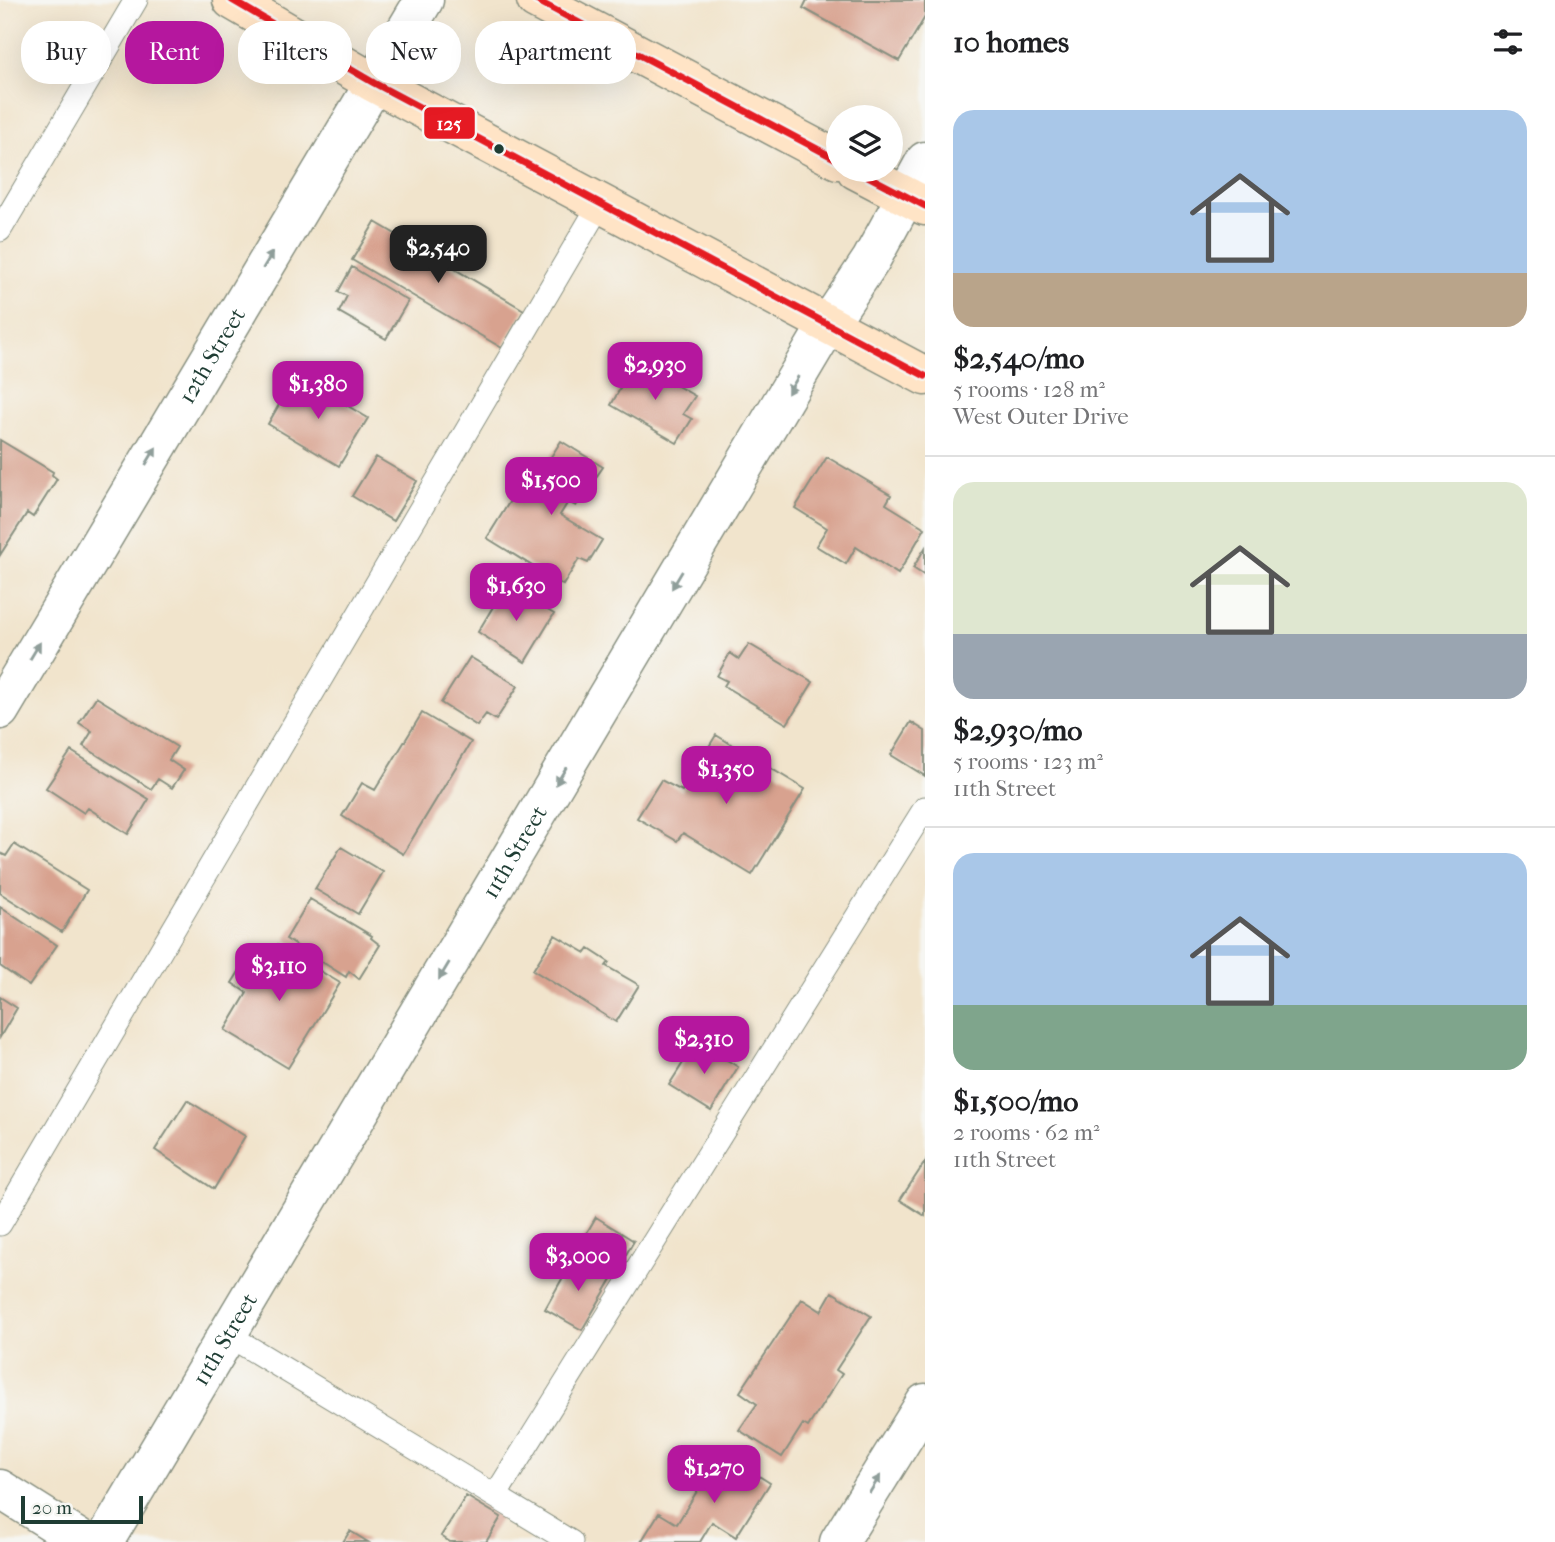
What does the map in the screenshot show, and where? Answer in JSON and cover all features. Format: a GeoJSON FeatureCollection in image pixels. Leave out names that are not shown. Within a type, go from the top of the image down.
{"type":"FeatureCollection","features":[{"type":"Feature","properties":{"kind":"main road"},"geometry":{"type":"LineString","coordinates":[[232,0],[366,79]]}},
{"type":"Feature","properties":{"kind":"main road"},"geometry":{"type":"LineString","coordinates":[[536,0],[826,154]]}},
{"type":"Feature","properties":{"kind":"main road"},"geometry":{"type":"LineString","coordinates":[[375,84],[925,376]]}},
{"type":"Feature","properties":{"kind":"main road"},"geometry":{"type":"LineString","coordinates":[[879,182],[915,201]]}},
{"type":"Feature","properties":{"kind":"street","name":"12th Street"},"geometry":{"type":"LineString","coordinates":[[411,21],[424,0]]}},
{"type":"Feature","properties":{"kind":"street","name":"12th Street"},"geometry":{"type":"LineString","coordinates":[[0,710],[372,84]]}},
{"type":"Feature","properties":{"kind":"street","name":"11th Street"},"geometry":{"type":"LineString","coordinates":[[104,1542],[827,326],[915,201],[925,161]]}},
{"type":"Feature","properties":{"kind":"street"},"geometry":{"type":"LineString","coordinates":[[839,1542],[925,1403]]}},
{"type":"Feature","properties":{"kind":"street"},"geometry":{"type":"LineString","coordinates":[[0,1489],[84,1542]]}},
{"type":"Feature","properties":{"kind":"lane"},"geometry":{"type":"LineString","coordinates":[[0,230],[136,0]]}},
{"type":"Feature","properties":{"kind":"lane"},"geometry":{"type":"LineString","coordinates":[[0,1224],[600,204]]}},
{"type":"Feature","properties":{"kind":"lane"},"geometry":{"type":"LineString","coordinates":[[495,1496],[925,808]]}},
{"type":"Feature","properties":{"kind":"lane"},"geometry":{"type":"LineString","coordinates":[[228,1335],[571,1542]]}},
{"type":"Feature","properties":{"kind":"building"},"geometry":{"type":"Polygon","coordinates":[[[807,0],[925,0],[925,17],[899,61],[803,8],[807,0]]]}},
{"type":"Feature","properties":{"kind":"building"},"geometry":{"type":"Polygon","coordinates":[[[375,222],[524,310],[502,348],[352,260],[375,222]]]}},
{"type":"Feature","properties":{"kind":"building"},"geometry":{"type":"Polygon","coordinates":[[[352,267],[408,301],[386,339],[339,312],[347,296],[338,292],[352,267]]]}},
{"type":"Feature","properties":{"kind":"building"},"geometry":{"type":"Polygon","coordinates":[[[635,362],[695,396],[683,414],[692,419],[677,443],[611,405],[635,362]]]}},
{"type":"Feature","properties":{"kind":"building"},"geometry":{"type":"Polygon","coordinates":[[[296,375],[368,418],[339,466],[268,424],[296,375]]]}},
{"type":"Feature","properties":{"kind":"building"},"geometry":{"type":"Polygon","coordinates":[[[0,440],[53,472],[52,475],[57,479],[33,517],[27,513],[0,555],[0,440]]]}},
{"type":"Feature","properties":{"kind":"building"},"geometry":{"type":"Polygon","coordinates":[[[561,441],[603,467],[576,506],[568,502],[560,515],[602,540],[588,563],[579,559],[563,585],[487,538],[518,488],[532,498],[540,485],[535,482],[561,441]]]}},
{"type":"Feature","properties":{"kind":"building"},"geometry":{"type":"Polygon","coordinates":[[[376,457],[417,481],[393,521],[352,496],[376,457]]]}},
{"type":"Feature","properties":{"kind":"building"},"geometry":{"type":"Polygon","coordinates":[[[827,457],[891,495],[886,504],[925,528],[898,574],[856,547],[846,564],[816,546],[827,528],[795,508],[827,457]]]}},
{"type":"Feature","properties":{"kind":"building"},"geometry":{"type":"Polygon","coordinates":[[[925,548],[925,576],[913,568],[925,548]]]}},
{"type":"Feature","properties":{"kind":"building"},"geometry":{"type":"Polygon","coordinates":[[[506,585],[554,614],[525,662],[478,632],[506,585]]]}},
{"type":"Feature","properties":{"kind":"building"},"geometry":{"type":"Polygon","coordinates":[[[749,644],[813,682],[787,724],[724,686],[727,681],[717,676],[730,653],[739,659],[749,644]]]}},
{"type":"Feature","properties":{"kind":"building"},"geometry":{"type":"Polygon","coordinates":[[[470,657],[518,686],[496,720],[486,714],[477,726],[441,703],[470,657]]]}},
{"type":"Feature","properties":{"kind":"building"},"geometry":{"type":"Polygon","coordinates":[[[96,697],[177,747],[169,760],[184,770],[172,788],[158,779],[151,789],[83,746],[92,731],[79,723],[96,697]]]}},
{"type":"Feature","properties":{"kind":"building"},"geometry":{"type":"Polygon","coordinates":[[[422,713],[471,742],[403,854],[342,816],[362,783],[375,790],[422,713]]]}},
{"type":"Feature","properties":{"kind":"building"},"geometry":{"type":"Polygon","coordinates":[[[911,722],[925,731],[925,776],[891,755],[911,722]]]}},
{"type":"Feature","properties":{"kind":"building"},"geometry":{"type":"Polygon","coordinates":[[[716,735],[805,789],[752,875],[683,833],[677,841],[637,818],[661,780],[682,791],[716,735]]]}},
{"type":"Feature","properties":{"kind":"building"},"geometry":{"type":"Polygon","coordinates":[[[71,751],[149,799],[128,834],[88,808],[84,813],[46,788],[71,751]]]}},
{"type":"Feature","properties":{"kind":"building"},"geometry":{"type":"Polygon","coordinates":[[[14,844],[87,890],[62,932],[0,893],[0,853],[6,856],[14,844]]]}},
{"type":"Feature","properties":{"kind":"building"},"geometry":{"type":"Polygon","coordinates":[[[341,847],[383,872],[358,914],[315,889],[341,847]]]}},
{"type":"Feature","properties":{"kind":"building"},"geometry":{"type":"Polygon","coordinates":[[[310,899],[372,936],[380,945],[359,979],[349,971],[346,977],[286,939],[310,899]]]}},
{"type":"Feature","properties":{"kind":"building"},"geometry":{"type":"Polygon","coordinates":[[[0,907],[57,945],[29,986],[0,966],[0,907]]]}},
{"type":"Feature","properties":{"kind":"building"},"geometry":{"type":"Polygon","coordinates":[[[555,935],[586,953],[589,949],[609,962],[606,966],[639,985],[616,1022],[533,970],[555,935]]]}},
{"type":"Feature","properties":{"kind":"building"},"geometry":{"type":"Polygon","coordinates":[[[277,945],[340,983],[288,1068],[225,1030],[247,993],[232,983],[253,949],[269,958],[277,945]]]}},
{"type":"Feature","properties":{"kind":"building"},"geometry":{"type":"Polygon","coordinates":[[[0,997],[17,1008],[0,1037],[0,997]]]}},
{"type":"Feature","properties":{"kind":"building"},"geometry":{"type":"Polygon","coordinates":[[[697,1041],[738,1067],[711,1111],[669,1085],[697,1041]]]}},
{"type":"Feature","properties":{"kind":"building"},"geometry":{"type":"Polygon","coordinates":[[[187,1100],[245,1136],[214,1189],[155,1150],[187,1100]]]}},
{"type":"Feature","properties":{"kind":"building"},"geometry":{"type":"Polygon","coordinates":[[[925,1162],[925,1216],[900,1200],[925,1162]]]}},
{"type":"Feature","properties":{"kind":"building"},"geometry":{"type":"Polygon","coordinates":[[[596,1217],[634,1241],[616,1271],[578,1248],[596,1217]]]}},
{"type":"Feature","properties":{"kind":"building"},"geometry":{"type":"Polygon","coordinates":[[[575,1256],[612,1279],[582,1330],[545,1309],[575,1256]]]}},
{"type":"Feature","properties":{"kind":"building"},"geometry":{"type":"Polygon","coordinates":[[[832,1292],[871,1316],[836,1370],[842,1374],[808,1427],[803,1424],[782,1457],[739,1430],[757,1404],[740,1392],[802,1299],[821,1311],[832,1292]]]}},
{"type":"Feature","properties":{"kind":"building"},"geometry":{"type":"Polygon","coordinates":[[[721,1452],[770,1483],[736,1537],[712,1522],[700,1542],[641,1542],[659,1513],[677,1524],[721,1452]]]}},
{"type":"Feature","properties":{"kind":"building"},"geometry":{"type":"Polygon","coordinates":[[[466,1496],[501,1517],[486,1542],[450,1542],[441,1536],[466,1496]]]}},
{"type":"Feature","properties":{"kind":"building"},"geometry":{"type":"Polygon","coordinates":[[[350,1531],[368,1542],[343,1542],[350,1531]]]}},
{"type":"Feature","properties":{"kind":"transit line","name":"125"},"geometry":{"type":"LineString","coordinates":[[232,0],[374,83],[925,376]]}},
{"type":"Feature","properties":{"kind":"transit line","name":"125"},"geometry":{"type":"LineString","coordinates":[[536,0],[826,154]]}},
{"type":"Feature","properties":{"kind":"transit line","name":"125"},"geometry":{"type":"LineString","coordinates":[[879,182],[925,206]]}}]}
